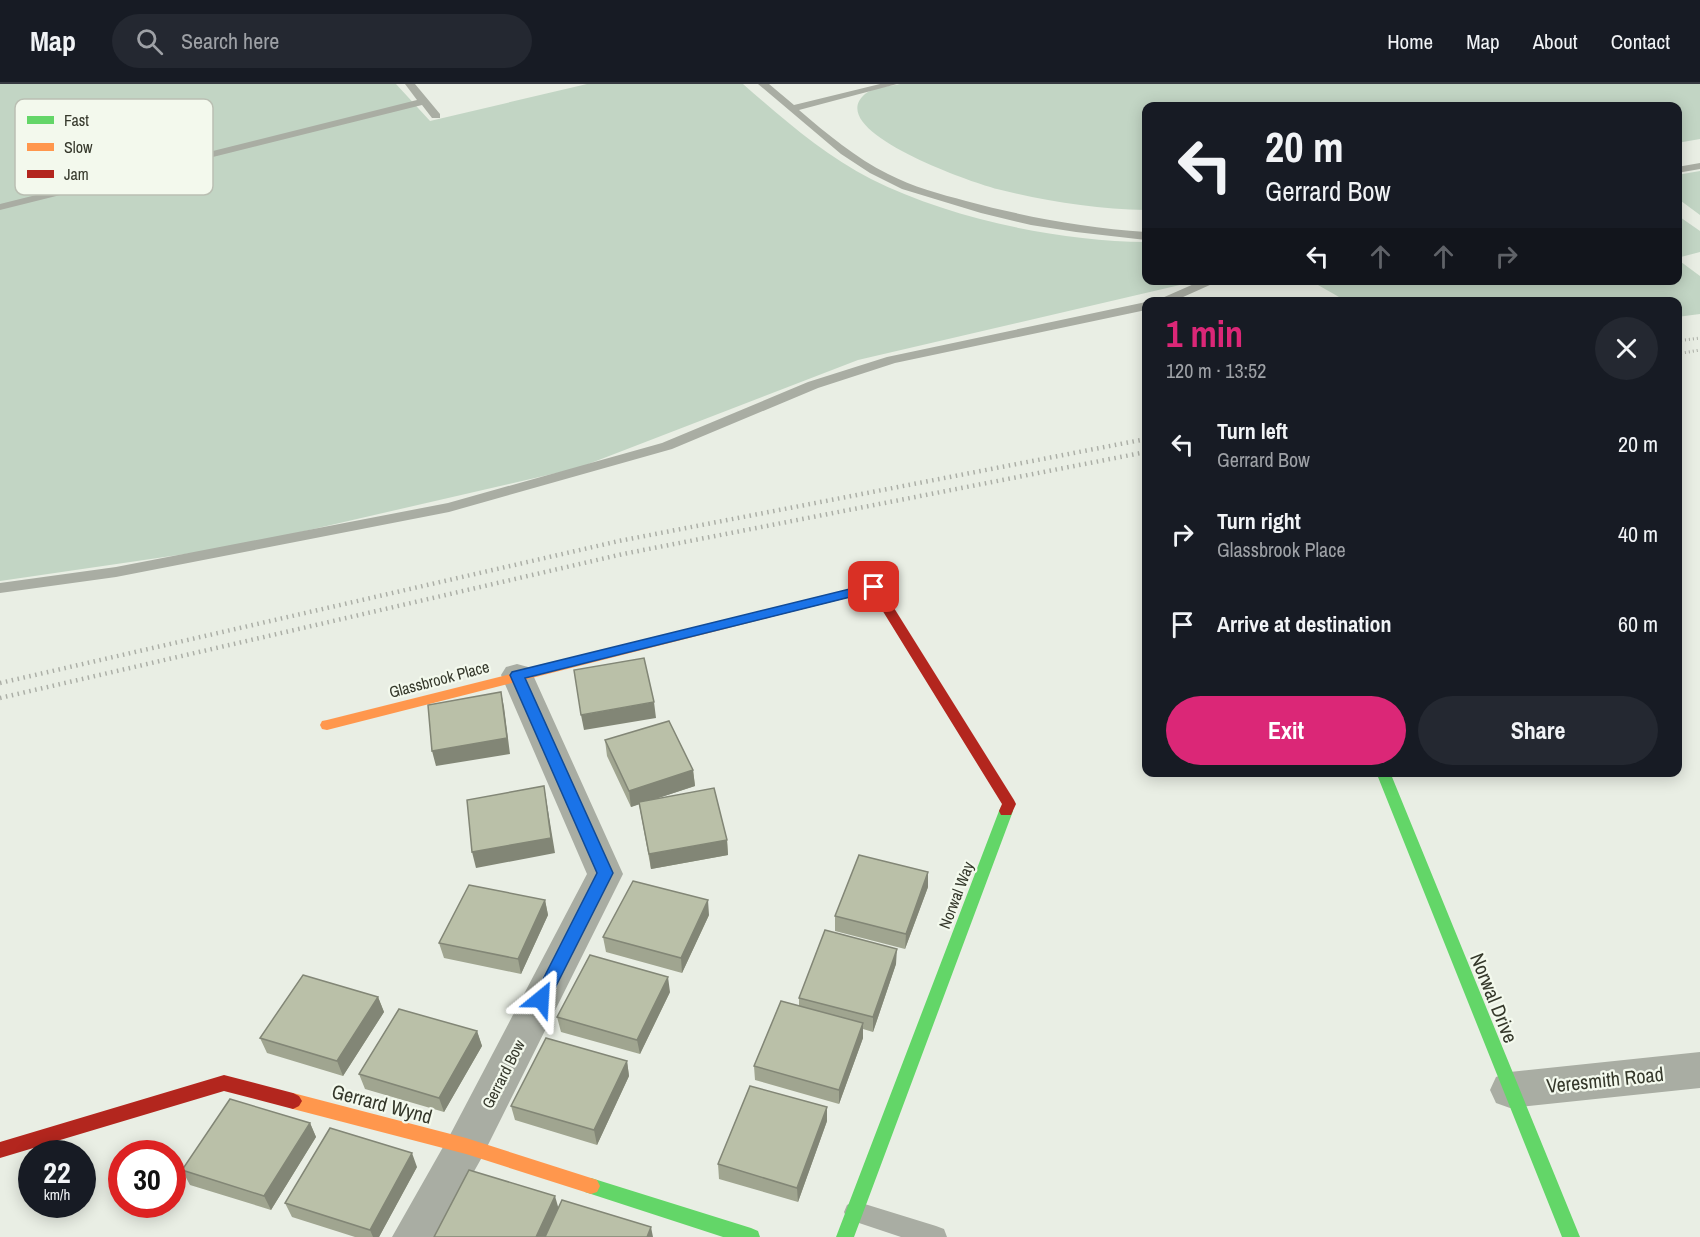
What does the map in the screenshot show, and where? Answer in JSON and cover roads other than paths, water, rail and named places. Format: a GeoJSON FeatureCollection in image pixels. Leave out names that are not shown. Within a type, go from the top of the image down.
{"type":"FeatureCollection","features":[{"type":"Feature","properties":{"kind":"street","name":"Glassbrook Place"},"geometry":{"type":"LineString","coordinates":[[327,725],[517,675],[874,587]]}},
{"type":"Feature","properties":{"kind":"street","name":"Norwal Way"},"geometry":{"type":"LineString","coordinates":[[845,1237],[1009,804],[874,587]]}},
{"type":"Feature","properties":{"kind":"street","name":"Gerrard Bow"},"geometry":{"type":"LineString","coordinates":[[466,1146],[605,873],[517,675]]}},
{"type":"Feature","properties":{"kind":"street","name":"Norwal Drive"},"geometry":{"type":"LineString","coordinates":[[1385,777],[1571,1237]]}},
{"type":"Feature","properties":{"kind":"street","name":"Veresmith Road"},"geometry":{"type":"LineString","coordinates":[[1510,1090],[1700,1070]]}},
{"type":"Feature","properties":{"kind":"street","name":"Gerrard Wynd"},"geometry":{"type":"LineString","coordinates":[[0,1150],[224,1083],[466,1146],[751,1237]]}},
{"type":"Feature","properties":{"kind":"street"},"geometry":{"type":"LineString","coordinates":[[414,1237],[466,1146]]}},
{"type":"Feature","properties":{"kind":"lane"},"geometry":{"type":"LineString","coordinates":[[410,84],[436,116]]}},
{"type":"Feature","properties":{"kind":"lane"},"geometry":{"type":"LineString","coordinates":[[762,84],[874,171],[919,192],[1043,225],[1090,232],[1142,236]]}},
{"type":"Feature","properties":{"kind":"lane"},"geometry":{"type":"LineString","coordinates":[[792,109],[892,84]]}},
{"type":"Feature","properties":{"kind":"lane"},"geometry":{"type":"LineString","coordinates":[[213,154],[425,101]]}},
{"type":"Feature","properties":{"kind":"lane"},"geometry":{"type":"LineString","coordinates":[[1682,169],[1700,166]]}},
{"type":"Feature","properties":{"kind":"lane"},"geometry":{"type":"LineString","coordinates":[[0,207],[48,195]]}},
{"type":"Feature","properties":{"kind":"lane"},"geometry":{"type":"LineString","coordinates":[[1172,297],[1202,285]]}},
{"type":"Feature","properties":{"kind":"lane"},"geometry":{"type":"LineString","coordinates":[[0,588],[116,572],[449,507],[668,446],[813,386],[892,360],[1142,307]]}},
{"type":"Feature","properties":{"kind":"lane"},"geometry":{"type":"LineString","coordinates":[[854,1212],[936,1237]]}},
{"type":"Feature","properties":{"kind":"railway"},"geometry":{"type":"LineString","coordinates":[[1682,340],[1700,338]]}},
{"type":"Feature","properties":{"kind":"railway"},"geometry":{"type":"LineString","coordinates":[[1682,353],[1700,350]]}},
{"type":"Feature","properties":{"kind":"railway"},"geometry":{"type":"LineString","coordinates":[[0,683],[619,541],[1142,440]]}},
{"type":"Feature","properties":{"kind":"railway"},"geometry":{"type":"LineString","coordinates":[[0,698],[623,554],[1142,453]]}}]}
